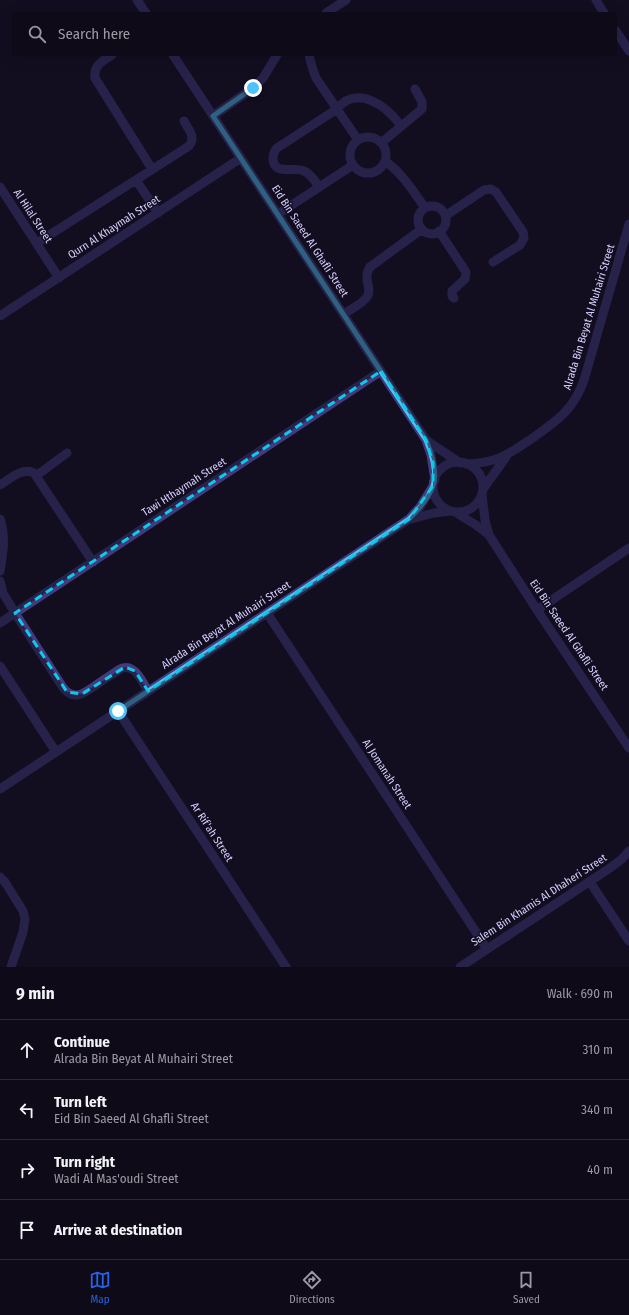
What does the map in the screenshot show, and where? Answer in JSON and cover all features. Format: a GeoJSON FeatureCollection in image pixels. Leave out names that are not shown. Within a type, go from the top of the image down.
{"type":"FeatureCollection","features":[{"type":"Feature","properties":{"kind":"street"},"geometry":{"type":"LineString","coordinates":[[137,0],[145,12]]}},
{"type":"Feature","properties":{"kind":"street"},"geometry":{"type":"LineString","coordinates":[[328,12],[346,0]]}},
{"type":"Feature","properties":{"kind":"street"},"geometry":{"type":"LineString","coordinates":[[596,0],[603,12]]}},
{"type":"Feature","properties":{"kind":"street"},"geometry":{"type":"LineString","coordinates":[[617,33],[629,51]]}},
{"type":"Feature","properties":{"kind":"street"},"geometry":{"type":"LineString","coordinates":[[111,56],[98,65],[95,71],[95,78],[152,170]]}},
{"type":"Feature","properties":{"kind":"street","name":"Eid Bin Saeed Al Ghafli Street"},"geometry":{"type":"LineString","coordinates":[[174,56],[426,440],[433,463],[434,483]]}},
{"type":"Feature","properties":{"kind":"street"},"geometry":{"type":"LineString","coordinates":[[213,116],[253,88],[263,78],[276,56]]}},
{"type":"Feature","properties":{"kind":"street"},"geometry":{"type":"LineString","coordinates":[[309,56],[313,72],[358,140]]}},
{"type":"Feature","properties":{"kind":"street"},"geometry":{"type":"LineString","coordinates":[[381,142],[422,109],[422,102],[415,89]]}},
{"type":"Feature","properties":{"kind":"street"},"geometry":{"type":"LineString","coordinates":[[319,187],[312,176],[306,171],[298,169],[285,170],[278,168],[273,162],[273,154],[278,148],[337,109],[340,105],[349,100],[358,98],[364,98],[386,110],[401,126]]}},
{"type":"Feature","properties":{"kind":"street"},"geometry":{"type":"LineString","coordinates":[[37,243],[152,170],[190,143],[192,141],[192,135],[184,121]]}},
{"type":"Feature","properties":{"kind":"street"},"geometry":{"type":"LineString","coordinates":[[362,138],[372,138],[381,142],[386,151],[385,161],[379,170],[370,173],[360,172],[351,162],[350,154],[352,146],[362,138]]}},
{"type":"Feature","properties":{"kind":"street","name":"Qurn Al Khaymah Street"},"geometry":{"type":"LineString","coordinates":[[0,316],[241,158]]}},
{"type":"Feature","properties":{"kind":"street"},"geometry":{"type":"LineString","coordinates":[[385,161],[403,178],[425,208]]}},
{"type":"Feature","properties":{"kind":"street"},"geometry":{"type":"LineString","coordinates":[[278,214],[353,165]]}},
{"type":"Feature","properties":{"kind":"street"},"geometry":{"type":"LineString","coordinates":[[136,180],[158,213]]}},
{"type":"Feature","properties":{"kind":"street","name":"Al Hilal Street"},"geometry":{"type":"LineString","coordinates":[[0,187],[59,278]]}},
{"type":"Feature","properties":{"kind":"street"},"geometry":{"type":"LineString","coordinates":[[445,216],[484,190],[490,189],[496,192],[523,232],[524,238],[520,245],[493,262]]}},
{"type":"Feature","properties":{"kind":"street"},"geometry":{"type":"LineString","coordinates":[[433,206],[437,207],[443,212],[445,216],[446,219],[444,226],[439,231],[430,233],[422,229],[418,222],[418,218],[422,210],[433,206]]}},
{"type":"Feature","properties":{"kind":"street","name":"Alrada Bin Beyat Al Muhairi Street"},"geometry":{"type":"LineString","coordinates":[[463,463],[487,462],[506,456],[560,418],[578,397],[629,224]]}},
{"type":"Feature","properties":{"kind":"street"},"geometry":{"type":"LineString","coordinates":[[344,314],[367,297],[369,291],[366,274],[370,267],[422,229]]}},
{"type":"Feature","properties":{"kind":"street"},"geometry":{"type":"LineString","coordinates":[[439,231],[466,272],[465,280],[452,291],[452,296],[454,298]]}},
{"type":"Feature","properties":{"kind":"street","name":"Tawi Hthaymah Street"},"geometry":{"type":"LineString","coordinates":[[0,623],[381,371]]}},
{"type":"Feature","properties":{"kind":"street","name":"Eid Bin Saeed Al Ghafli Street"},"geometry":{"type":"LineString","coordinates":[[426,440],[463,463]]}},
{"type":"Feature","properties":{"kind":"street"},"geometry":{"type":"LineString","coordinates":[[36,476],[67,454]]}},
{"type":"Feature","properties":{"kind":"street","name":"Alrada Bin Beyat Al Muhairi Street"},"geometry":{"type":"LineString","coordinates":[[482,492],[506,456]]}},
{"type":"Feature","properties":{"kind":"street"},"geometry":{"type":"LineString","coordinates":[[463,463],[477,471],[483,482],[482,492],[479,500],[471,508],[466,511],[453,511],[440,504],[436,498],[434,483],[438,474],[447,465],[463,463]]}},
{"type":"Feature","properties":{"kind":"street"},"geometry":{"type":"LineString","coordinates":[[0,485],[23,471],[30,471],[36,476],[92,562]]}},
{"type":"Feature","properties":{"kind":"street","name":"Alrada Bin Beyat Al Muhairi Street"},"geometry":{"type":"LineString","coordinates":[[0,789],[409,519],[420,507],[434,483]]}},
{"type":"Feature","properties":{"kind":"street","name":"Eid Bin Saeed Al Ghafli Street"},"geometry":{"type":"LineString","coordinates":[[482,492],[483,511],[489,535],[629,748]]}},
{"type":"Feature","properties":{"kind":"street","name":"Eid Bin Saeed Al Ghafli Street"},"geometry":{"type":"LineString","coordinates":[[453,511],[489,535]]}},
{"type":"Feature","properties":{"kind":"street","name":"Alrada Bin Beyat Al Muhairi Street"},"geometry":{"type":"LineString","coordinates":[[409,519],[425,514],[453,511]]}},
{"type":"Feature","properties":{"kind":"street"},"geometry":{"type":"LineString","coordinates":[[0,519],[4,540],[0,571]]}},
{"type":"Feature","properties":{"kind":"street"},"geometry":{"type":"LineString","coordinates":[[537,610],[629,548]]}},
{"type":"Feature","properties":{"kind":"street"},"geometry":{"type":"LineString","coordinates":[[0,581],[3,593],[15,614],[67,692],[74,695],[82,694],[125,667],[131,668],[135,671],[148,691]]}},
{"type":"Feature","properties":{"kind":"street","name":"Al Jomanah Street"},"geometry":{"type":"LineString","coordinates":[[267,612],[487,949]]}},
{"type":"Feature","properties":{"kind":"street"},"geometry":{"type":"LineString","coordinates":[[0,666],[56,752]]}},
{"type":"Feature","properties":{"kind":"street","name":"Ar Rif'ah Street"},"geometry":{"type":"LineString","coordinates":[[118,711],[286,967]]}},
{"type":"Feature","properties":{"kind":"street","name":"Salem Bin Khamis Al Dhaheri Street"},"geometry":{"type":"LineString","coordinates":[[460,967],[590,882],[616,864],[629,850]]}},
{"type":"Feature","properties":{"kind":"street"},"geometry":{"type":"LineString","coordinates":[[0,877],[22,911],[25,919],[23,932],[11,967]]}},
{"type":"Feature","properties":{"kind":"street"},"geometry":{"type":"LineString","coordinates":[[590,882],[629,941]]}},
{"type":"Feature","properties":{"kind":"highlighted area"},"geometry":{"type":"Polygon","coordinates":[[[381,371],[426,440],[433,463],[433,486],[409,519],[148,691],[135,671],[125,667],[82,694],[67,692],[15,613],[381,371]]]}},
{"type":"Feature","properties":{"kind":"route"},"geometry":{"type":"LineString","coordinates":[[118,711],[409,519],[420,507],[434,486],[435,480],[433,463],[426,440],[213,116],[253,88]]}}]}
